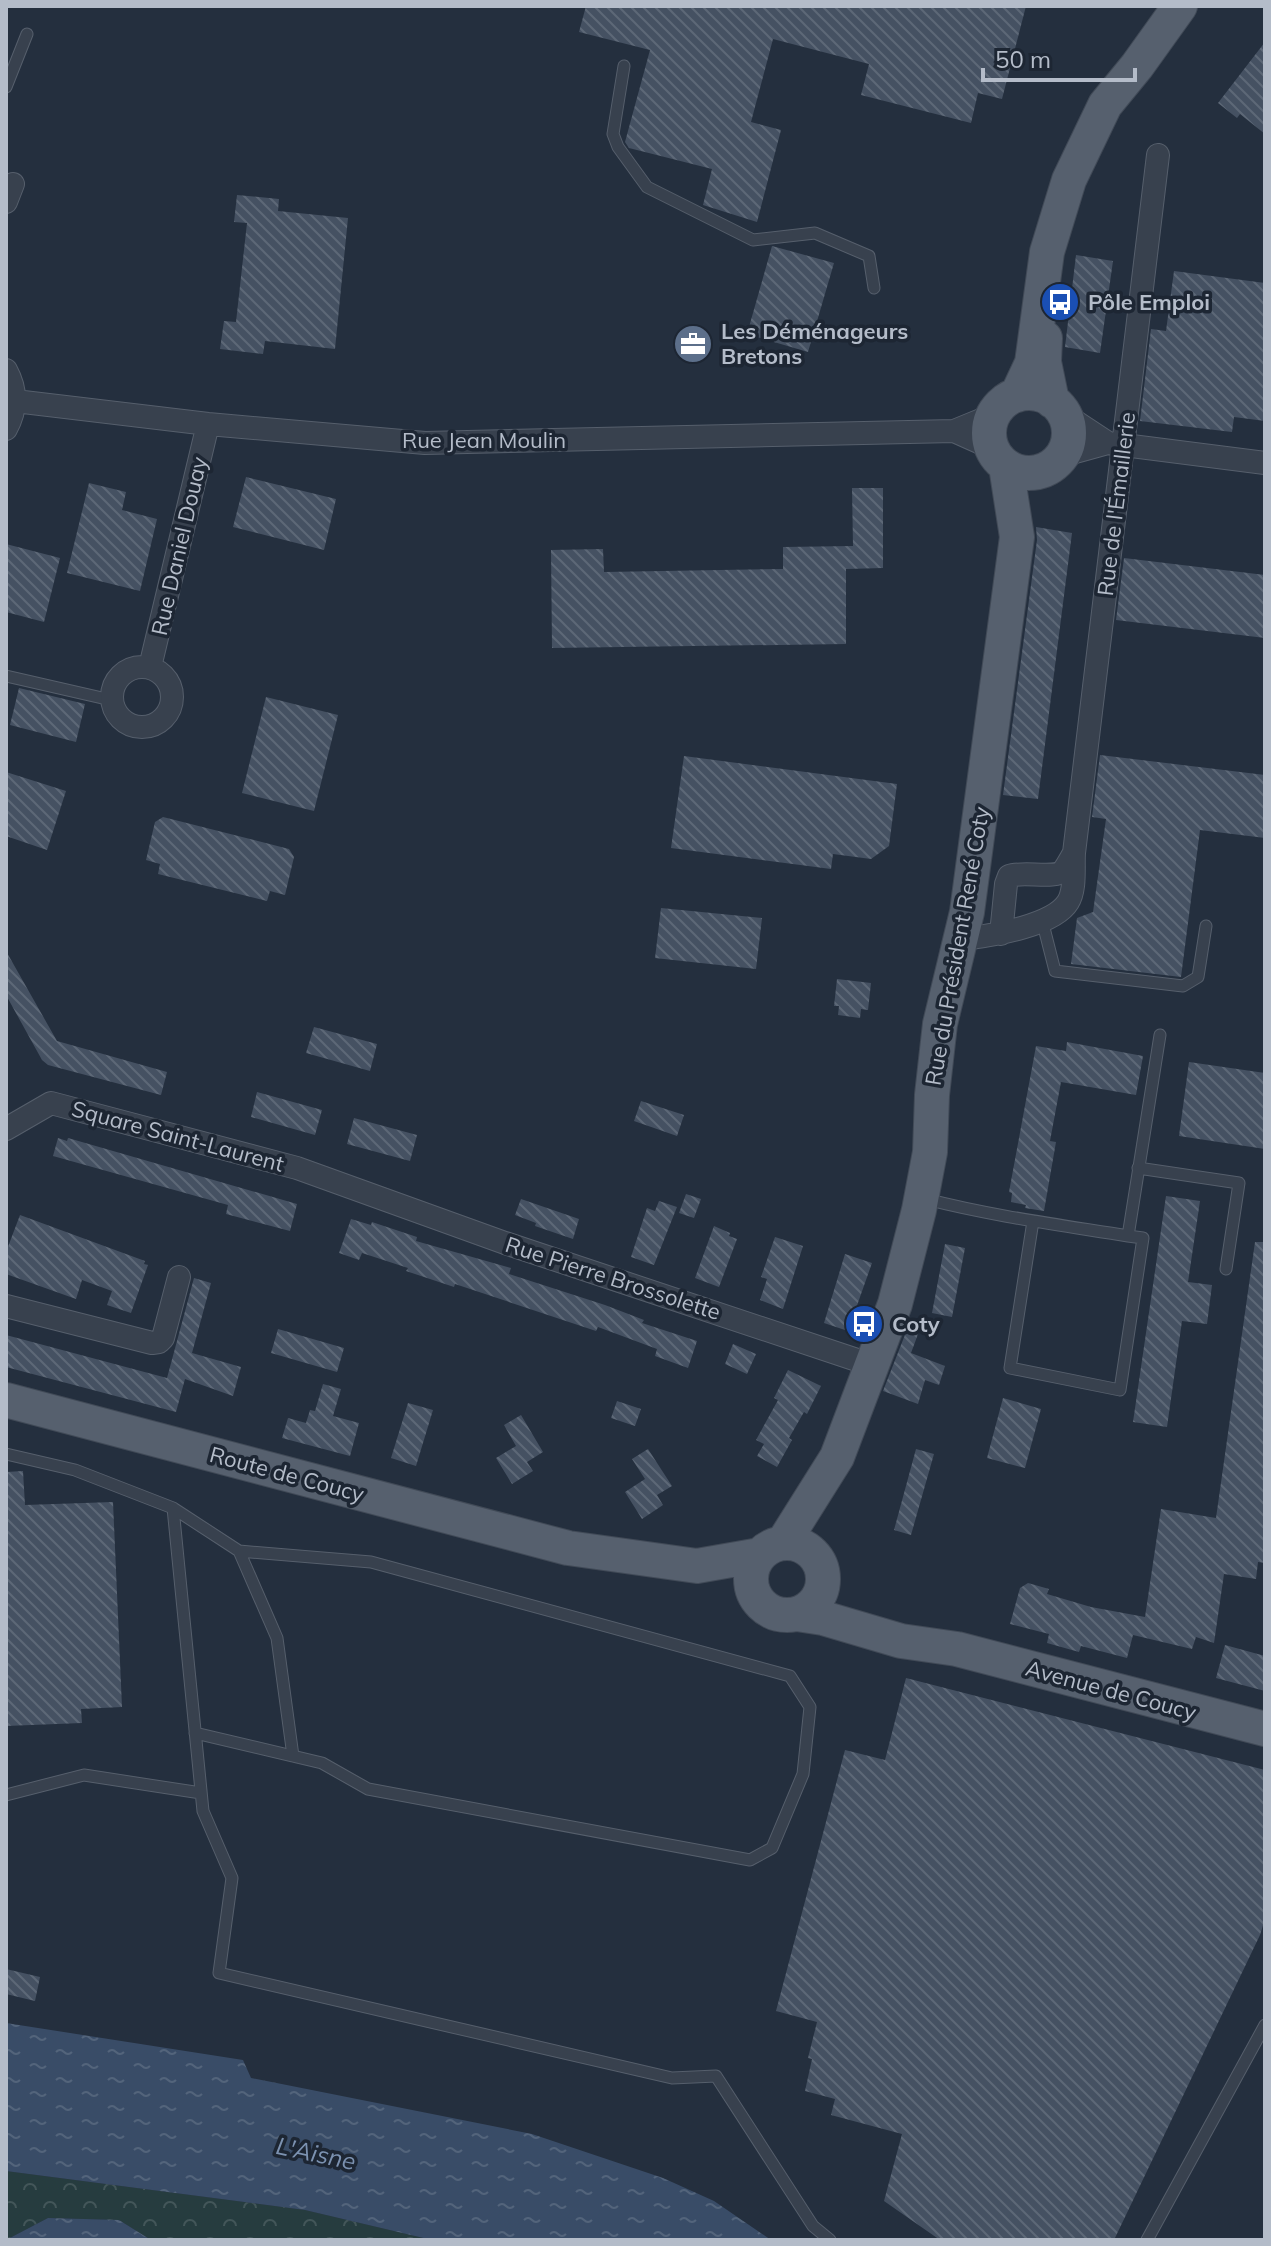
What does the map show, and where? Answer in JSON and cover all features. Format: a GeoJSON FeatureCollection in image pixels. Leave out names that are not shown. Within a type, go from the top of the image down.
{"type":"FeatureCollection","features":[{"type":"Feature","properties":{"kind":"main road"},"geometry":{"type":"LineString","coordinates":[[1137,66],[1084,186],[1062,253],[1046,329],[1044,362],[1068,436],[1024,460],[989,426],[1032,363],[1047,252],[1069,180],[1105,105],[1180,6]]}},
{"type":"Feature","properties":{"kind":"main road"},"geometry":{"type":"LineString","coordinates":[[1005,405],[1035,394],[1058,407]]}},
{"type":"Feature","properties":{"kind":"main road","name":"Rue du Président René Coty"},"geometry":{"type":"LineString","coordinates":[[794,1557],[837,1457],[895,1304],[930,1152],[932,1095],[940,1024],[979,928],[1024,460]]}},
{"type":"Feature","properties":{"kind":"main road","name":"Route de Coucy"},"geometry":{"type":"LineString","coordinates":[[6,1400],[568,1548],[697,1566],[794,1557]]}},
{"type":"Feature","properties":{"kind":"main road","name":"Route de Coucy"},"geometry":{"type":"LineString","coordinates":[[568,1548],[653,1581],[732,1589],[758,1601]]}},
{"type":"Feature","properties":{"kind":"main road"},"geometry":{"type":"LineString","coordinates":[[794,1557],[816,1600],[797,1614],[776,1613],[758,1601],[751,1578],[753,1566],[794,1557]]}},
{"type":"Feature","properties":{"kind":"main road","name":"Avenue de Coucy"},"geometry":{"type":"LineString","coordinates":[[794,1557],[836,1594],[866,1613],[916,1630],[957,1649]]}},
{"type":"Feature","properties":{"kind":"main road","name":"Avenue de Coucy"},"geometry":{"type":"LineString","coordinates":[[797,1614],[823,1618],[901,1641],[957,1649],[1265,1729]]}},
{"type":"Feature","properties":{"kind":"street","name":"Rue de l'Émaillerie"},"geometry":{"type":"LineString","coordinates":[[979,928],[1042,920],[1055,915],[1067,904],[1072,891],[1116,443],[1158,155]]}},
{"type":"Feature","properties":{"kind":"street"},"geometry":{"type":"LineString","coordinates":[[6,370],[14,386],[15,401],[13,417],[6,429]]}},
{"type":"Feature","properties":{"kind":"street","name":"Rue Jean Moulin"},"geometry":{"type":"LineString","coordinates":[[15,401],[208,424],[425,443],[954,431],[1024,460]]}},
{"type":"Feature","properties":{"kind":"street","name":"Rue Jean Moulin"},"geometry":{"type":"LineString","coordinates":[[954,431],[1005,405]]}},
{"type":"Feature","properties":{"kind":"street"},"geometry":{"type":"LineString","coordinates":[[1058,407],[1116,443]]}},
{"type":"Feature","properties":{"kind":"street","name":"Rue Daniel Douay"},"geometry":{"type":"LineString","coordinates":[[150,667],[208,424]]}},
{"type":"Feature","properties":{"kind":"street"},"geometry":{"type":"LineString","coordinates":[[1024,460],[1116,443],[1265,463]]}},
{"type":"Feature","properties":{"kind":"street"},"geometry":{"type":"LineString","coordinates":[[140,666],[150,667],[167,679],[173,699],[165,718],[157,724],[136,727],[119,717],[111,700],[116,681],[122,673],[140,666]]}},
{"type":"Feature","properties":{"kind":"street"},"geometry":{"type":"LineString","coordinates":[[979,928],[1009,876],[1020,872],[1062,873],[1074,853]]}},
{"type":"Feature","properties":{"kind":"street","name":"Square Saint-Laurent"},"geometry":{"type":"LineString","coordinates":[[6,1129],[51,1103],[297,1168],[354,1189]]}},
{"type":"Feature","properties":{"kind":"street","name":"Rue Pierre Brossolette"},"geometry":{"type":"LineString","coordinates":[[354,1189],[505,1243],[872,1365]]}},
{"type":"Feature","properties":{"kind":"street"},"geometry":{"type":"LineString","coordinates":[[6,1306],[152,1343],[159,1342],[163,1338],[179,1277]]}},
{"type":"Feature","properties":{"kind":"lane"},"geometry":{"type":"LineString","coordinates":[[6,87],[27,34]]}},
{"type":"Feature","properties":{"kind":"lane"},"geometry":{"type":"LineString","coordinates":[[624,66],[613,134],[618,147],[647,187],[753,240],[815,233],[869,256],[874,288]]}},
{"type":"Feature","properties":{"kind":"lane"},"geometry":{"type":"LineString","coordinates":[[6,676],[111,700]]}},
{"type":"Feature","properties":{"kind":"lane"},"geometry":{"type":"LineString","coordinates":[[1042,920],[1055,971],[1183,986],[1198,977],[1206,926]]}},
{"type":"Feature","properties":{"kind":"lane"},"geometry":{"type":"LineString","coordinates":[[1128,1236],[1160,1035]]}},
{"type":"Feature","properties":{"kind":"lane"},"geometry":{"type":"LineString","coordinates":[[1138,1168],[1239,1183],[1226,1269]]}},
{"type":"Feature","properties":{"kind":"lane"},"geometry":{"type":"LineString","coordinates":[[921,1198],[988,1215],[1033,1221],[1143,1238],[1120,1390],[1010,1368],[1033,1221]]}},
{"type":"Feature","properties":{"kind":"lane"},"geometry":{"type":"LineString","coordinates":[[6,1454],[75,1470],[173,1508],[239,1551],[371,1562],[790,1676],[810,1707],[803,1774],[772,1848],[750,1860],[368,1789],[322,1763],[195,1733]]}},
{"type":"Feature","properties":{"kind":"lane"},"geometry":{"type":"LineString","coordinates":[[173,1508],[203,1811],[232,1878],[219,1973],[672,2078],[716,2076],[813,2226],[830,2240]]}},
{"type":"Feature","properties":{"kind":"lane"},"geometry":{"type":"LineString","coordinates":[[239,1551],[277,1638],[293,1756]]}},
{"type":"Feature","properties":{"kind":"lane"},"geometry":{"type":"LineString","coordinates":[[6,1795],[84,1775],[201,1793]]}},
{"type":"Feature","properties":{"kind":"lane"},"geometry":{"type":"LineString","coordinates":[[1147,2240],[1265,2025]]}},
{"type":"Feature","properties":{"kind":"green space"},"geometry":{"type":"Polygon","coordinates":[[[6,2171],[305,2210],[432,2240],[151,2240],[119,2220],[48,2218],[6,2240],[6,2171]]]}},
{"type":"Feature","properties":{"kind":"water","name":"L'Aisne"},"geometry":{"type":"Polygon","coordinates":[[[6,2023],[243,2060],[251,2078],[532,2134],[663,2178],[714,2201],[771,2240],[432,2240],[305,2210],[6,2171],[6,2023]]]}},
{"type":"Feature","properties":{"kind":"water"},"geometry":{"type":"Polygon","coordinates":[[[48,2218],[119,2220],[151,2240],[6,2240],[48,2218]]]}},
{"type":"Feature","properties":{"kind":"building"},"geometry":{"type":"Polygon","coordinates":[[[586,6],[1026,6],[1002,99],[978,93],[971,123],[861,95],[869,64],[773,39],[751,122],[781,130],[757,222],[703,205],[712,169],[629,148],[625,142],[650,50],[579,32],[586,6]]]}},
{"type":"Feature","properties":{"kind":"building"},"geometry":{"type":"Polygon","coordinates":[[[1265,42],[1265,134],[1240,114],[1237,118],[1218,103],[1265,42]]]}},
{"type":"Feature","properties":{"kind":"building"},"geometry":{"type":"Polygon","coordinates":[[[237,195],[279,199],[278,211],[348,218],[335,349],[265,341],[263,354],[220,349],[224,321],[236,322],[247,223],[234,222],[237,195]]]}},
{"type":"Feature","properties":{"kind":"building"},"geometry":{"type":"Polygon","coordinates":[[[772,246],[834,263],[808,352],[747,334],[772,246]]]}},
{"type":"Feature","properties":{"kind":"building"},"geometry":{"type":"Polygon","coordinates":[[[1076,255],[1113,261],[1100,353],[1065,347],[1076,255]]]}},
{"type":"Feature","properties":{"kind":"building"},"geometry":{"type":"Polygon","coordinates":[[[1174,271],[1265,283],[1265,421],[1234,417],[1232,432],[1140,421],[1151,329],[1166,331],[1174,271]]]}},
{"type":"Feature","properties":{"kind":"building"},"geometry":{"type":"Polygon","coordinates":[[[246,477],[336,499],[324,550],[233,527],[246,477]]]}},
{"type":"Feature","properties":{"kind":"building"},"geometry":{"type":"Polygon","coordinates":[[[89,483],[126,492],[122,510],[157,519],[140,591],[67,573],[89,483]]]}},
{"type":"Feature","properties":{"kind":"building"},"geometry":{"type":"Polygon","coordinates":[[[852,488],[883,488],[883,568],[846,569],[846,644],[552,648],[551,550],[603,549],[604,572],[783,569],[783,547],[853,546],[852,488]]]}},
{"type":"Feature","properties":{"kind":"building"},"geometry":{"type":"Polygon","coordinates":[[[1036,527],[1072,533],[1038,799],[1003,795],[1037,540],[1036,527]]]}},
{"type":"Feature","properties":{"kind":"building"},"geometry":{"type":"Polygon","coordinates":[[[6,544],[60,558],[44,622],[6,612],[6,544]]]}},
{"type":"Feature","properties":{"kind":"building"},"geometry":{"type":"Polygon","coordinates":[[[1124,558],[1265,575],[1265,638],[1116,620],[1124,558]]]}},
{"type":"Feature","properties":{"kind":"building"},"geometry":{"type":"Polygon","coordinates":[[[19,688],[85,704],[76,742],[10,725],[19,688]]]}},
{"type":"Feature","properties":{"kind":"building"},"geometry":{"type":"Polygon","coordinates":[[[266,697],[338,715],[314,811],[242,793],[266,697]]]}},
{"type":"Feature","properties":{"kind":"building"},"geometry":{"type":"Polygon","coordinates":[[[1100,755],[1265,775],[1265,838],[1200,830],[1181,977],[1071,964],[1077,918],[1093,912],[1106,819],[1092,817],[1100,755]]]}},
{"type":"Feature","properties":{"kind":"building"},"geometry":{"type":"Polygon","coordinates":[[[684,756],[897,784],[889,846],[871,859],[833,854],[831,869],[671,848],[684,756]]]}},
{"type":"Feature","properties":{"kind":"building"},"geometry":{"type":"Polygon","coordinates":[[[6,772],[66,791],[47,850],[6,836],[6,772]]]}},
{"type":"Feature","properties":{"kind":"building"},"geometry":{"type":"Polygon","coordinates":[[[163,817],[289,849],[294,857],[285,895],[270,891],[267,901],[158,874],[160,864],[146,860],[155,822],[163,817]]]}},
{"type":"Feature","properties":{"kind":"building"},"geometry":{"type":"Polygon","coordinates":[[[661,908],[762,918],[756,969],[655,958],[661,908]]]}},
{"type":"Feature","properties":{"kind":"building"},"geometry":{"type":"Polygon","coordinates":[[[6,951],[57,1041],[167,1072],[161,1095],[48,1065],[42,1060],[6,995],[6,951]]]}},
{"type":"Feature","properties":{"kind":"building"},"geometry":{"type":"Polygon","coordinates":[[[837,979],[871,983],[868,1010],[861,1009],[860,1018],[838,1015],[839,1006],[834,1006],[837,979]]]}},
{"type":"Feature","properties":{"kind":"building"},"geometry":{"type":"Polygon","coordinates":[[[314,1027],[377,1044],[370,1071],[306,1053],[314,1027]]]}},
{"type":"Feature","properties":{"kind":"building"},"geometry":{"type":"Polygon","coordinates":[[[1067,1042],[1143,1056],[1136,1095],[1061,1082],[1050,1141],[1056,1142],[1044,1211],[1025,1208],[1026,1205],[1011,1202],[1012,1193],[1009,1192],[1036,1046],[1066,1051],[1067,1042]]]}},
{"type":"Feature","properties":{"kind":"building"},"geometry":{"type":"Polygon","coordinates":[[[1189,1062],[1265,1073],[1265,1149],[1179,1136],[1189,1062]]]}},
{"type":"Feature","properties":{"kind":"building"},"geometry":{"type":"Polygon","coordinates":[[[257,1092],[322,1110],[315,1135],[251,1117],[257,1092]]]}},
{"type":"Feature","properties":{"kind":"building"},"geometry":{"type":"Polygon","coordinates":[[[641,1101],[684,1115],[677,1136],[634,1121],[641,1101]]]}},
{"type":"Feature","properties":{"kind":"building"},"geometry":{"type":"Polygon","coordinates":[[[354,1118],[417,1135],[410,1161],[347,1144],[354,1118]]]}},
{"type":"Feature","properties":{"kind":"building"},"geometry":{"type":"Polygon","coordinates":[[[58,1138],[67,1141],[68,1138],[297,1204],[290,1231],[226,1214],[228,1205],[53,1156],[58,1138]]]}},
{"type":"Feature","properties":{"kind":"building"},"geometry":{"type":"Polygon","coordinates":[[[686,1194],[701,1199],[694,1218],[679,1213],[686,1194]]]}},
{"type":"Feature","properties":{"kind":"building"},"geometry":{"type":"Polygon","coordinates":[[[1166,1196],[1200,1201],[1188,1282],[1212,1285],[1207,1324],[1182,1321],[1167,1427],[1133,1422],[1166,1196]]]}},
{"type":"Feature","properties":{"kind":"building"},"geometry":{"type":"Polygon","coordinates":[[[521,1199],[579,1219],[573,1239],[535,1226],[536,1223],[515,1215],[521,1199]]]}},
{"type":"Feature","properties":{"kind":"building"},"geometry":{"type":"Polygon","coordinates":[[[659,1201],[677,1207],[654,1265],[631,1257],[647,1208],[655,1211],[659,1201]]]}},
{"type":"Feature","properties":{"kind":"building"},"geometry":{"type":"Polygon","coordinates":[[[20,1215],[145,1261],[144,1264],[148,1265],[131,1313],[107,1305],[112,1291],[82,1280],[76,1299],[6,1274],[6,1252],[20,1215]]]}},
{"type":"Feature","properties":{"kind":"building"},"geometry":{"type":"Polygon","coordinates":[[[351,1219],[371,1225],[372,1222],[417,1237],[416,1241],[511,1268],[509,1274],[605,1305],[644,1320],[642,1323],[697,1341],[688,1368],[655,1356],[657,1349],[598,1327],[596,1331],[455,1284],[454,1287],[362,1253],[359,1260],[339,1253],[351,1219]]]}},
{"type":"Feature","properties":{"kind":"building"},"geometry":{"type":"Polygon","coordinates":[[[714,1226],[737,1239],[719,1287],[695,1278],[714,1226]]]}},
{"type":"Feature","properties":{"kind":"building"},"geometry":{"type":"Polygon","coordinates":[[[775,1237],[803,1246],[783,1309],[760,1300],[767,1279],[761,1277],[775,1237]]]}},
{"type":"Feature","properties":{"kind":"building"},"geometry":{"type":"Polygon","coordinates":[[[1255,1242],[1265,1242],[1265,1563],[1258,1562],[1256,1579],[1224,1574],[1214,1643],[1196,1637],[1192,1649],[1133,1635],[1127,1658],[1081,1646],[1079,1652],[1047,1643],[1049,1634],[1010,1624],[1020,1588],[1028,1583],[1049,1589],[1047,1594],[1091,1607],[1145,1617],[1161,1509],[1216,1518],[1255,1242]]]}},
{"type":"Feature","properties":{"kind":"building"},"geometry":{"type":"Polygon","coordinates":[[[945,1244],[965,1248],[952,1317],[932,1313],[945,1244]]]}},
{"type":"Feature","properties":{"kind":"building"},"geometry":{"type":"Polygon","coordinates":[[[845,1254],[872,1263],[848,1331],[824,1323],[845,1254]]]}},
{"type":"Feature","properties":{"kind":"building"},"geometry":{"type":"Polygon","coordinates":[[[194,1278],[211,1283],[192,1353],[241,1367],[233,1396],[185,1379],[176,1412],[6,1367],[6,1335],[167,1378],[194,1278]]]}},
{"type":"Feature","properties":{"kind":"building"},"geometry":{"type":"Polygon","coordinates":[[[910,1322],[921,1326],[911,1353],[945,1366],[939,1385],[925,1380],[918,1404],[883,1391],[910,1322]]]}},
{"type":"Feature","properties":{"kind":"building"},"geometry":{"type":"Polygon","coordinates":[[[278,1329],[344,1348],[337,1372],[271,1353],[278,1329]]]}},
{"type":"Feature","properties":{"kind":"building"},"geometry":{"type":"Polygon","coordinates":[[[733,1344],[756,1354],[747,1374],[725,1364],[733,1344]]]}},
{"type":"Feature","properties":{"kind":"building"},"geometry":{"type":"Polygon","coordinates":[[[788,1370],[821,1386],[807,1414],[804,1412],[789,1438],[792,1440],[777,1467],[757,1456],[764,1444],[756,1440],[778,1400],[774,1398],[788,1370]]]}},
{"type":"Feature","properties":{"kind":"building"},"geometry":{"type":"Polygon","coordinates":[[[323,1384],[341,1389],[333,1416],[359,1423],[350,1456],[282,1438],[288,1418],[306,1423],[310,1410],[315,1411],[323,1384]]]}},
{"type":"Feature","properties":{"kind":"building"},"geometry":{"type":"Polygon","coordinates":[[[1003,1398],[1041,1409],[1025,1468],[987,1458],[1003,1398]]]}},
{"type":"Feature","properties":{"kind":"building"},"geometry":{"type":"Polygon","coordinates":[[[617,1401],[641,1409],[635,1426],[611,1418],[617,1401]]]}},
{"type":"Feature","properties":{"kind":"building"},"geometry":{"type":"Polygon","coordinates":[[[408,1403],[433,1410],[416,1466],[391,1458],[408,1403]]]}},
{"type":"Feature","properties":{"kind":"building"},"geometry":{"type":"Polygon","coordinates":[[[521,1415],[543,1452],[527,1462],[533,1471],[512,1484],[496,1458],[516,1446],[504,1425],[521,1415]]]}},
{"type":"Feature","properties":{"kind":"building"},"geometry":{"type":"Polygon","coordinates":[[[648,1449],[672,1486],[657,1495],[663,1505],[642,1519],[625,1492],[645,1479],[632,1459],[648,1449]]]}},
{"type":"Feature","properties":{"kind":"building"},"geometry":{"type":"Polygon","coordinates":[[[916,1449],[934,1454],[911,1535],[894,1530],[916,1449]]]}},
{"type":"Feature","properties":{"kind":"building"},"geometry":{"type":"Polygon","coordinates":[[[23,1471],[25,1505],[113,1502],[122,1707],[81,1709],[82,1723],[6,1726],[6,1472],[23,1471]]]}},
{"type":"Feature","properties":{"kind":"building"},"geometry":{"type":"Polygon","coordinates":[[[1225,1645],[1265,1656],[1265,1691],[1216,1678],[1225,1645]]]}},
{"type":"Feature","properties":{"kind":"building"},"geometry":{"type":"Polygon","coordinates":[[[906,1678],[1265,1770],[1265,1919],[1260,1935],[1114,2240],[940,2240],[884,2201],[902,2134],[831,2115],[835,2099],[805,2091],[812,2059],[808,2058],[817,2022],[776,2011],[845,1750],[885,1760],[906,1678]]]}},
{"type":"Feature","properties":{"kind":"building"},"geometry":{"type":"Polygon","coordinates":[[[6,1969],[40,1977],[35,2001],[6,1994],[6,1969]]]}},
{"type":"Feature","properties":{"kind":"place","name":"Pôle Emploi"},"geometry":{"type":"Point","coordinates":[1060,302]}},
{"type":"Feature","properties":{"kind":"place","name":"Les Déménageurs Bretons"},"geometry":{"type":"Point","coordinates":[693,344]}},
{"type":"Feature","properties":{"kind":"place","name":"Coty"},"geometry":{"type":"Point","coordinates":[864,1324]}}]}
